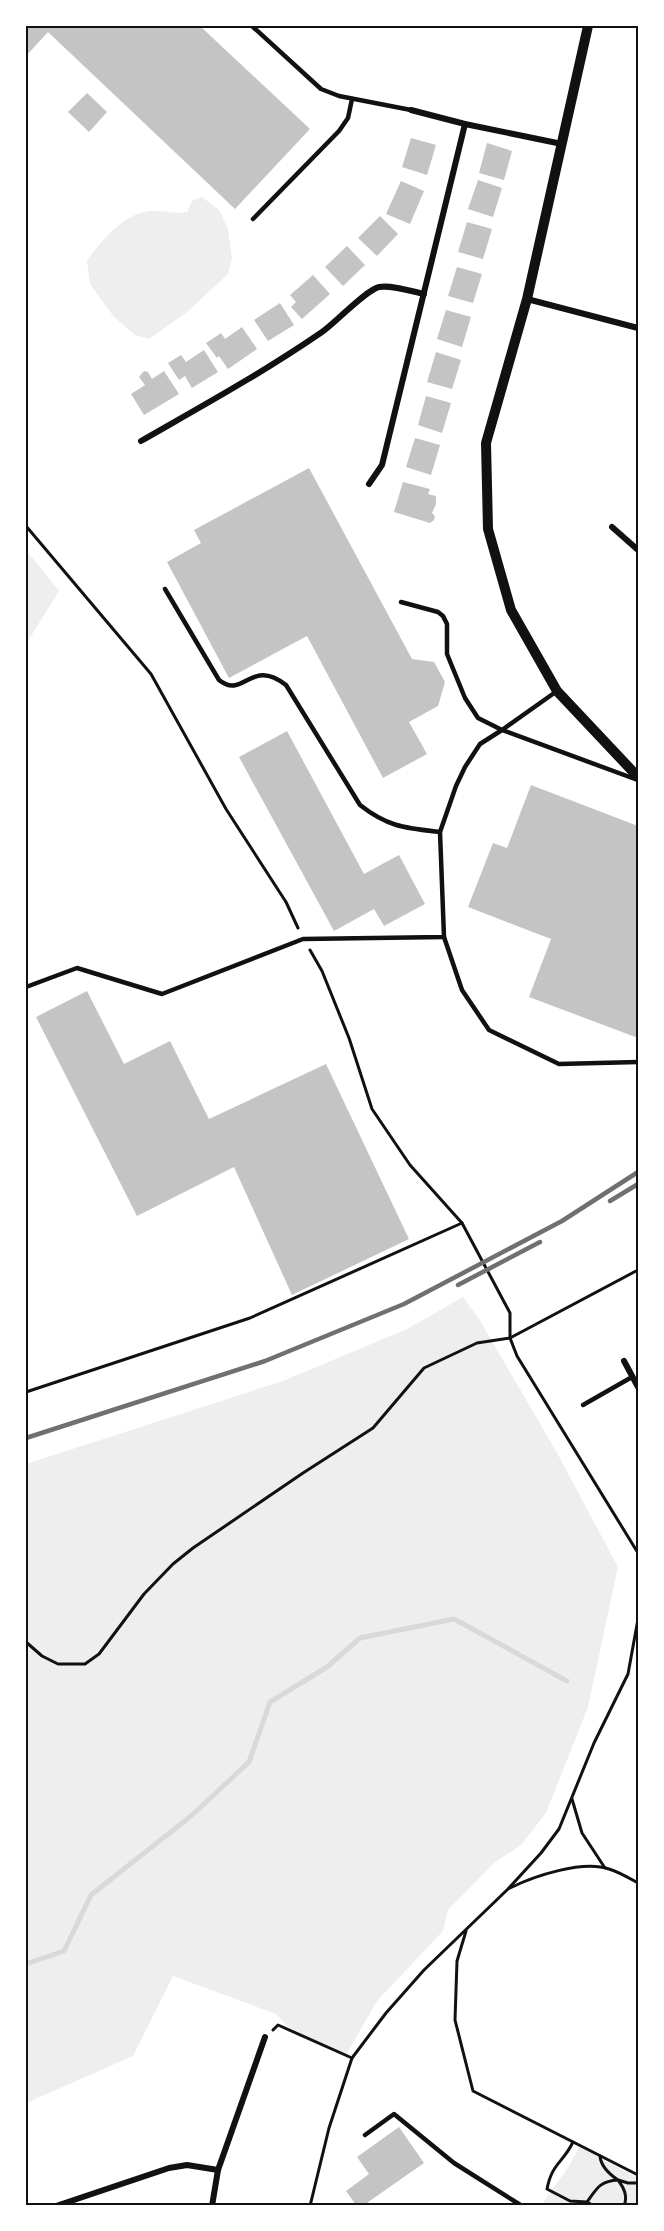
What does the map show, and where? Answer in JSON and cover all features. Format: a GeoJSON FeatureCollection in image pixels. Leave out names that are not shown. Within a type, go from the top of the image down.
{"type":"FeatureCollection","features":[{"type":"Feature","properties":{"kind":"street"},"geometry":{"type":"LineString","coordinates":[[588,26],[527,299],[486,443],[488,528],[511,610],[557,691],[639,778]]}},
{"type":"Feature","properties":{"kind":"street"},"geometry":{"type":"LineString","coordinates":[[411,110],[562,144]]}},
{"type":"Feature","properties":{"kind":"street"},"geometry":{"type":"LineString","coordinates":[[369,484],[382,465],[465,124]]}},
{"type":"Feature","properties":{"kind":"street"},"geometry":{"type":"LineString","coordinates":[[141,441],[274,365],[336,322],[377,287],[404,289],[424,294]]}},
{"type":"Feature","properties":{"kind":"street"},"geometry":{"type":"LineString","coordinates":[[527,299],[639,328]]}},
{"type":"Feature","properties":{"kind":"street"},"geometry":{"type":"LineString","coordinates":[[612,527],[639,550]]}},
{"type":"Feature","properties":{"kind":"street"},"geometry":{"type":"LineString","coordinates":[[624,1361],[639,1387]]}},
{"type":"Feature","properties":{"kind":"street"},"geometry":{"type":"LineString","coordinates":[[212,2205],[218,2170],[265,2037]]}},
{"type":"Feature","properties":{"kind":"street"},"geometry":{"type":"LineString","coordinates":[[56,2205],[169,2168],[187,2165],[218,2170]]}},
{"type":"Feature","properties":{"kind":"lane"},"geometry":{"type":"LineString","coordinates":[[252,26],[321,89],[339,96],[411,110]]}},
{"type":"Feature","properties":{"kind":"lane"},"geometry":{"type":"LineString","coordinates":[[254,219],[339,131],[348,117],[352,99]]}},
{"type":"Feature","properties":{"kind":"lane"},"geometry":{"type":"LineString","coordinates":[[165,589],[219,681],[226,686],[234,686],[262,674],[275,676],[286,685],[360,805],[373,816],[394,826],[440,832]]}},
{"type":"Feature","properties":{"kind":"lane"},"geometry":{"type":"LineString","coordinates":[[401,602],[438,612],[443,616],[447,624],[447,654],[465,698],[478,718],[502,730],[639,778]]}},
{"type":"Feature","properties":{"kind":"lane"},"geometry":{"type":"LineString","coordinates":[[557,691],[480,744],[465,766],[440,832],[444,937],[462,990],[489,1030],[559,1064],[639,1062]]}},
{"type":"Feature","properties":{"kind":"lane"},"geometry":{"type":"LineString","coordinates":[[26,987],[77,968],[162,994],[303,939],[444,937]]}},
{"type":"Feature","properties":{"kind":"lane"},"geometry":{"type":"LineString","coordinates":[[583,1405],[632,1377]]}},
{"type":"Feature","properties":{"kind":"lane"},"geometry":{"type":"LineString","coordinates":[[365,2135],[394,2114],[454,2163],[522,2205]]}},
{"type":"Feature","properties":{"kind":"path"},"geometry":{"type":"LineString","coordinates":[[26,526],[151,674],[226,809],[286,902],[303,939],[322,970],[349,1038],[372,1109],[410,1165],[462,1224],[510,1312],[510,1338],[517,1356],[639,1553]]}},
{"type":"Feature","properties":{"kind":"path"},"geometry":{"type":"LineString","coordinates":[[26,1392],[250,1318],[462,1224]]}},
{"type":"Feature","properties":{"kind":"path"},"geometry":{"type":"LineString","coordinates":[[26,1642],[42,1656],[58,1664],[85,1664],[99,1654],[144,1594],[173,1564],[193,1548],[372,1428],[424,1368],[449,1354],[477,1343],[510,1338],[639,1270]]}},
{"type":"Feature","properties":{"kind":"path"},"geometry":{"type":"LineString","coordinates":[[310,2205],[329,2128],[352,2058],[386,2013],[424,1970],[508,1889],[541,1853],[559,1829],[594,1743],[628,1674],[639,1619]]}},
{"type":"Feature","properties":{"kind":"path"},"geometry":{"type":"LineString","coordinates":[[571,1797],[582,1833],[605,1868]]}},
{"type":"Feature","properties":{"kind":"path"},"geometry":{"type":"LineString","coordinates":[[508,1889],[531,1878],[565,1869],[605,1868],[639,1883]]}},
{"type":"Feature","properties":{"kind":"path"},"geometry":{"type":"LineString","coordinates":[[466,1931],[457,1961],[455,2020],[473,2091],[639,2175]]}},
{"type":"Feature","properties":{"kind":"path"},"geometry":{"type":"LineString","coordinates":[[265,2037],[278,2025],[352,2058]]}},
{"type":"Feature","properties":{"kind":"path"},"geometry":{"type":"LineString","coordinates":[[573,2142],[566,2156],[554,2166],[547,2188],[570,2201],[587,2202],[594,2205]]}},
{"type":"Feature","properties":{"kind":"path"},"geometry":{"type":"LineString","coordinates":[[600,2156],[601,2162],[610,2175],[628,2183],[639,2183]]}},
{"type":"Feature","properties":{"kind":"path"},"geometry":{"type":"LineString","coordinates":[[587,2202],[599,2184],[618,2180]]}},
{"type":"Feature","properties":{"kind":"path"},"geometry":{"type":"LineString","coordinates":[[618,2180],[625,2190],[624,2205]]}},
{"type":"Feature","properties":{"kind":"shaded area"},"geometry":{"type":"Polygon","coordinates":[[[202,197],[219,210],[228,229],[232,258],[228,274],[187,312],[149,339],[135,335],[114,317],[90,284],[87,261],[107,236],[124,221],[144,212],[187,212],[192,201],[202,197]]]}},
{"type":"Feature","properties":{"kind":"shaded area"},"geometry":{"type":"Polygon","coordinates":[[[26,550],[59,591],[26,644],[26,550]]]}},
{"type":"Feature","properties":{"kind":"shaded area"},"geometry":{"type":"Polygon","coordinates":[[[463,1297],[479,1319],[556,1451],[618,1567],[588,1707],[546,1813],[521,1845],[494,1863],[448,1910],[443,1931],[377,2001],[346,2055],[288,2027],[276,2014],[173,1976],[133,2056],[26,2103],[26,1464],[283,1381],[407,1329],[463,1297]]]}},
{"type":"Feature","properties":{"kind":"shaded area"},"geometry":{"type":"Polygon","coordinates":[[[579,2147],[638,2178],[638,2205],[547,2206],[543,2203],[569,2166],[579,2147]]]}},
{"type":"Feature","properties":{"kind":"building"},"geometry":{"type":"Polygon","coordinates":[[[26,26],[200,26],[310,129],[235,209],[48,32],[26,56],[26,26]]]}},
{"type":"Feature","properties":{"kind":"building"},"geometry":{"type":"Polygon","coordinates":[[[87,93],[107,112],[89,132],[68,112],[87,93]]]}},
{"type":"Feature","properties":{"kind":"building"},"geometry":{"type":"Polygon","coordinates":[[[411,138],[436,145],[427,175],[402,167],[411,138]]]}},
{"type":"Feature","properties":{"kind":"building"},"geometry":{"type":"Polygon","coordinates":[[[487,143],[512,151],[504,180],[479,173],[487,143]]]}},
{"type":"Feature","properties":{"kind":"building"},"geometry":{"type":"Polygon","coordinates":[[[478,180],[502,188],[493,217],[468,209],[478,180]]]}},
{"type":"Feature","properties":{"kind":"building"},"geometry":{"type":"Polygon","coordinates":[[[401,181],[424,191],[410,224],[386,214],[401,181]]]}},
{"type":"Feature","properties":{"kind":"building"},"geometry":{"type":"Polygon","coordinates":[[[380,216],[398,234],[377,256],[358,238],[380,216]]]}},
{"type":"Feature","properties":{"kind":"building"},"geometry":{"type":"Polygon","coordinates":[[[467,222],[492,229],[483,259],[458,252],[467,222]]]}},
{"type":"Feature","properties":{"kind":"building"},"geometry":{"type":"Polygon","coordinates":[[[347,246],[365,265],[343,286],[325,267],[347,246]]]}},
{"type":"Feature","properties":{"kind":"building"},"geometry":{"type":"Polygon","coordinates":[[[457,267],[482,274],[473,303],[448,296],[457,267]]]}},
{"type":"Feature","properties":{"kind":"building"},"geometry":{"type":"Polygon","coordinates":[[[313,275],[330,294],[302,319],[291,307],[296,302],[290,295],[313,275]]]}},
{"type":"Feature","properties":{"kind":"building"},"geometry":{"type":"Polygon","coordinates":[[[280,303],[294,325],[268,341],[254,320],[280,303]]]}},
{"type":"Feature","properties":{"kind":"building"},"geometry":{"type":"Polygon","coordinates":[[[446,310],[471,317],[462,347],[437,339],[446,310]]]}},
{"type":"Feature","properties":{"kind":"building"},"geometry":{"type":"Polygon","coordinates":[[[242,327],[257,349],[228,369],[206,343],[221,333],[225,339],[242,327]]]}},
{"type":"Feature","properties":{"kind":"building"},"geometry":{"type":"Polygon","coordinates":[[[204,350],[218,372],[192,388],[185,376],[179,380],[168,363],[181,355],[186,362],[204,350]]]}},
{"type":"Feature","properties":{"kind":"building"},"geometry":{"type":"Polygon","coordinates":[[[436,352],[461,360],[452,389],[427,382],[436,352]]]}},
{"type":"Feature","properties":{"kind":"building"},"geometry":{"type":"Polygon","coordinates":[[[144,371],[148,372],[152,379],[164,371],[179,394],[144,415],[131,394],[145,385],[139,377],[144,371]]]}},
{"type":"Feature","properties":{"kind":"building"},"geometry":{"type":"Polygon","coordinates":[[[426,396],[451,403],[442,433],[418,425],[426,396]]]}},
{"type":"Feature","properties":{"kind":"building"},"geometry":{"type":"Polygon","coordinates":[[[415,438],[440,445],[431,475],[406,467],[415,438]]]}},
{"type":"Feature","properties":{"kind":"building"},"geometry":{"type":"Polygon","coordinates":[[[309,468],[412,659],[434,662],[445,682],[438,706],[409,722],[427,754],[383,778],[307,636],[229,678],[167,562],[201,543],[194,530],[309,468]]]}},
{"type":"Feature","properties":{"kind":"building"},"geometry":{"type":"Polygon","coordinates":[[[403,482],[430,489],[428,494],[436,496],[436,504],[432,513],[435,516],[430,523],[394,512],[403,482]]]}},
{"type":"Feature","properties":{"kind":"building"},"geometry":{"type":"Polygon","coordinates":[[[287,731],[364,874],[399,855],[425,904],[384,926],[374,909],[334,931],[239,757],[287,731]]]}},
{"type":"Feature","properties":{"kind":"building"},"geometry":{"type":"Polygon","coordinates":[[[531,785],[638,826],[638,1038],[529,997],[551,939],[468,907],[493,843],[507,848],[531,785]]]}},
{"type":"Feature","properties":{"kind":"building"},"geometry":{"type":"Polygon","coordinates":[[[87,991],[124,1064],[170,1041],[209,1119],[326,1064],[409,1239],[292,1295],[234,1167],[137,1216],[36,1017],[87,991]]]}},
{"type":"Feature","properties":{"kind":"building"},"geometry":{"type":"Polygon","coordinates":[[[399,2127],[424,2163],[364,2205],[356,2205],[346,2191],[369,2174],[357,2157],[399,2127]]]}},
{"type":"Feature","properties":{"kind":"waterway"},"geometry":{"type":"LineString","coordinates":[[26,1964],[64,1951],[91,1895],[191,1816],[249,1762],[270,1702],[327,1667],[360,1638],[454,1619],[567,1681]]}},
{"type":"Feature","properties":{"kind":"railway"},"geometry":{"type":"LineString","coordinates":[[26,1438],[265,1361],[404,1304],[562,1221],[638,1172]]}},
{"type":"Feature","properties":{"kind":"railway"},"geometry":{"type":"LineString","coordinates":[[610,1201],[638,1184]]}},
{"type":"Feature","properties":{"kind":"railway"},"geometry":{"type":"LineString","coordinates":[[458,1285],[540,1242]]}}]}
